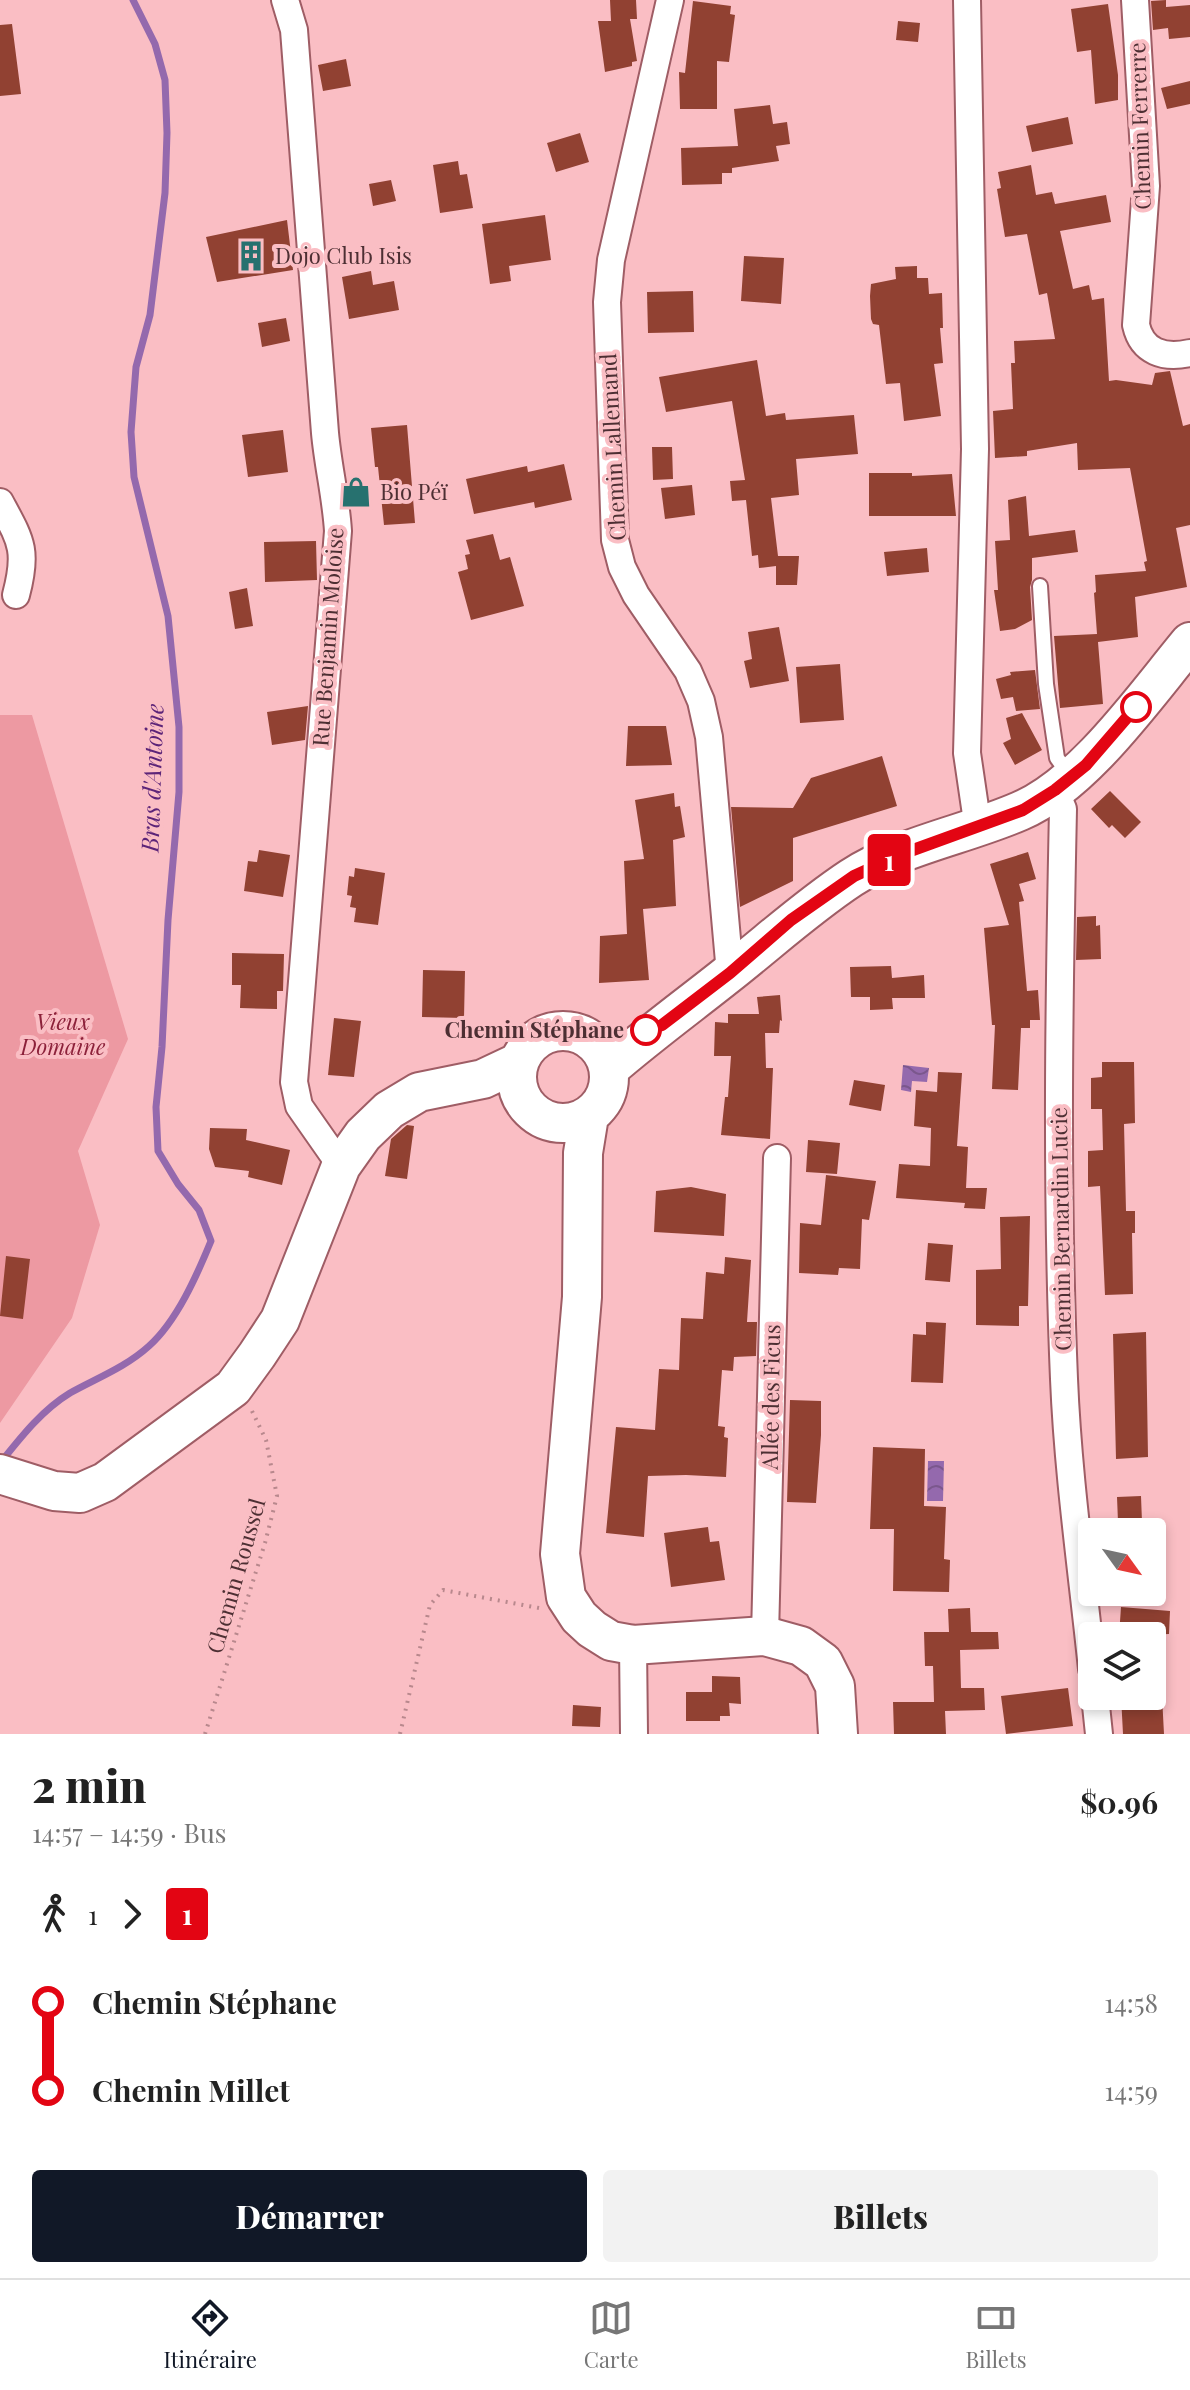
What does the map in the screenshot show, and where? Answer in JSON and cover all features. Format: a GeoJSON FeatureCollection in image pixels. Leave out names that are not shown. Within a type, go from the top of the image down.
{"type":"FeatureCollection","features":[{"type":"Feature","properties":{"kind":"main road"},"geometry":{"type":"LineString","coordinates":[[602,1056],[626,1037],[662,1025],[730,973],[791,920],[854,876],[902,854],[1023,810],[1063,784],[1086,765],[1190,642]]}},
{"type":"Feature","properties":{"kind":"main road"},"geometry":{"type":"LineString","coordinates":[[0,1474],[54,1491],[80,1493],[105,1482],[233,1388],[280,1320],[341,1166],[363,1135],[389,1110],[419,1092],[506,1076],[537,1038],[551,1032],[581,1034],[602,1056],[609,1082],[599,1107],[577,1131],[582,1297],[560,1554],[566,1597],[579,1617],[611,1641],[633,1645],[765,1636],[801,1646],[823,1662],[835,1686],[838,1734]]}},
{"type":"Feature","properties":{"kind":"main road"},"geometry":{"type":"LineString","coordinates":[[506,1076],[528,1109],[537,1116],[577,1131]]}},
{"type":"Feature","properties":{"kind":"street","name":"Rue Benjamin Moloise"},"geometry":{"type":"LineString","coordinates":[[285,0],[294,30],[328,467],[336,500],[338,531],[294,1082],[299,1106],[341,1166]]}},
{"type":"Feature","properties":{"kind":"street","name":"Chemin Lallemand"},"geometry":{"type":"LineString","coordinates":[[670,0],[611,260],[607,302],[615,540],[622,567],[636,595],[688,671],[701,701],[709,737],[730,973]]}},
{"type":"Feature","properties":{"kind":"street"},"geometry":{"type":"LineString","coordinates":[[967,0],[975,449],[967,753],[978,828]]}},
{"type":"Feature","properties":{"kind":"street","name":"Chemin Ferrerre"},"geometry":{"type":"LineString","coordinates":[[1135,0],[1146,186],[1136,325],[1142,343],[1153,351],[1167,355],[1190,353]]}},
{"type":"Feature","properties":{"kind":"street"},"geometry":{"type":"LineString","coordinates":[[0,502],[19,541],[23,559],[16,595]]}},
{"type":"Feature","properties":{"kind":"street","name":"Chemin Bernardin Lucie"},"geometry":{"type":"LineString","coordinates":[[1063,784],[1058,1087],[1064,1379],[1071,1490],[1086,1622]]}},
{"type":"Feature","properties":{"kind":"street","name":"Allée des Ficus"},"geometry":{"type":"LineString","coordinates":[[765,1636],[777,1158]]}},
{"type":"Feature","properties":{"kind":"street"},"geometry":{"type":"LineString","coordinates":[[633,1645],[634,1734]]}},
{"type":"Feature","properties":{"kind":"street"},"geometry":{"type":"LineString","coordinates":[[1096,1710],[1099,1734]]}},
{"type":"Feature","properties":{"kind":"lane"},"geometry":{"type":"LineString","coordinates":[[1040,586],[1046,684],[1063,784]]}},
{"type":"Feature","properties":{"kind":"path","name":"Chemin Roussel"},"geometry":{"type":"LineString","coordinates":[[205,1734],[277,1496],[266,1440],[250,1407],[233,1388]]}},
{"type":"Feature","properties":{"kind":"path"},"geometry":{"type":"LineString","coordinates":[[400,1734],[430,1605],[443,1590],[544,1609],[566,1597]]}},
{"type":"Feature","properties":{"kind":"green space","name":"Vieux Domaine"},"geometry":{"type":"Polygon","coordinates":[[[0,715],[32,715],[128,1039],[78,1151],[100,1225],[72,1318],[0,1423],[0,715]]]}},
{"type":"Feature","properties":{"kind":"water"},"geometry":{"type":"Polygon","coordinates":[[[903,1065],[929,1068],[927,1082],[912,1081],[911,1092],[901,1090],[903,1065]]]}},
{"type":"Feature","properties":{"kind":"water"},"geometry":{"type":"Polygon","coordinates":[[[928,1461],[944,1461],[943,1501],[927,1501],[928,1461]]]}},
{"type":"Feature","properties":{"kind":"building"},"geometry":{"type":"Polygon","coordinates":[[[610,0],[636,0],[637,19],[630,19],[637,61],[632,62],[632,66],[605,72],[598,21],[611,21],[610,0]]]}},
{"type":"Feature","properties":{"kind":"building"},"geometry":{"type":"Polygon","coordinates":[[[1166,0],[1166,7],[1190,5],[1190,37],[1169,39],[1168,28],[1153,30],[1151,1],[1166,0]]]}},
{"type":"Feature","properties":{"kind":"building"},"geometry":{"type":"Polygon","coordinates":[[[693,1],[731,6],[730,14],[735,15],[729,62],[717,61],[717,109],[680,109],[679,72],[685,73],[693,1]]]}},
{"type":"Feature","properties":{"kind":"building"},"geometry":{"type":"Polygon","coordinates":[[[1108,4],[1118,75],[1118,100],[1095,104],[1091,50],[1077,52],[1071,9],[1108,4]]]}},
{"type":"Feature","properties":{"kind":"building"},"geometry":{"type":"Polygon","coordinates":[[[898,21],[920,23],[918,42],[896,40],[898,21]]]}},
{"type":"Feature","properties":{"kind":"building"},"geometry":{"type":"Polygon","coordinates":[[[12,24],[21,94],[0,96],[0,25],[12,24]]]}},
{"type":"Feature","properties":{"kind":"building"},"geometry":{"type":"Polygon","coordinates":[[[346,59],[351,86],[323,91],[318,65],[346,59]]]}},
{"type":"Feature","properties":{"kind":"building"},"geometry":{"type":"Polygon","coordinates":[[[1190,81],[1190,104],[1167,109],[1161,88],[1190,81]]]}},
{"type":"Feature","properties":{"kind":"building"},"geometry":{"type":"Polygon","coordinates":[[[770,105],[773,124],[787,122],[790,144],[776,146],[779,161],[732,168],[732,173],[722,173],[722,184],[682,185],[681,148],[738,146],[734,109],[770,105]]]}},
{"type":"Feature","properties":{"kind":"building"},"geometry":{"type":"Polygon","coordinates":[[[1068,117],[1073,144],[1032,152],[1026,126],[1068,117]]]}},
{"type":"Feature","properties":{"kind":"building"},"geometry":{"type":"Polygon","coordinates":[[[580,133],[589,162],[556,172],[547,143],[580,133]]]}},
{"type":"Feature","properties":{"kind":"building"},"geometry":{"type":"Polygon","coordinates":[[[458,161],[460,175],[467,174],[473,208],[440,213],[433,165],[458,161]]]}},
{"type":"Feature","properties":{"kind":"building"},"geometry":{"type":"Polygon","coordinates":[[[1031,165],[1036,195],[1052,192],[1055,204],[1106,195],[1111,222],[1060,231],[1073,289],[1089,285],[1092,300],[1104,298],[1109,381],[1152,385],[1155,373],[1170,371],[1183,426],[1190,424],[1190,525],[1176,528],[1187,587],[1135,597],[1138,637],[1098,642],[1103,704],[1060,708],[1054,636],[1097,634],[1095,575],[1146,571],[1144,562],[1147,561],[1130,468],[1078,470],[1077,443],[1027,451],[1027,456],[995,458],[993,411],[1013,409],[1011,363],[1015,363],[1014,341],[1055,339],[1047,293],[1039,295],[1027,234],[1005,237],[997,189],[1001,188],[998,172],[1031,165]]]}},
{"type":"Feature","properties":{"kind":"building"},"geometry":{"type":"Polygon","coordinates":[[[391,180],[396,201],[373,206],[369,184],[391,180]]]}},
{"type":"Feature","properties":{"kind":"building"},"geometry":{"type":"Polygon","coordinates":[[[545,215],[551,260],[509,266],[511,281],[490,284],[482,224],[545,215]]]}},
{"type":"Feature","properties":{"kind":"building","name":"Dojo Club Isis"},"geometry":{"type":"Polygon","coordinates":[[[287,220],[293,270],[217,282],[206,237],[287,220]]]}},
{"type":"Feature","properties":{"kind":"building"},"geometry":{"type":"Polygon","coordinates":[[[744,256],[784,258],[781,304],[741,301],[744,256]]]}},
{"type":"Feature","properties":{"kind":"building"},"geometry":{"type":"Polygon","coordinates":[[[917,266],[917,278],[928,278],[929,294],[942,293],[943,328],[940,328],[943,363],[934,364],[941,416],[904,421],[900,383],[886,384],[879,325],[873,324],[871,319],[871,284],[896,279],[895,267],[917,266]]]}},
{"type":"Feature","properties":{"kind":"building"},"geometry":{"type":"Polygon","coordinates":[[[371,271],[373,285],[394,281],[399,310],[349,319],[342,277],[371,271]]]}},
{"type":"Feature","properties":{"kind":"building"},"geometry":{"type":"Polygon","coordinates":[[[693,291],[694,332],[648,333],[647,292],[693,291]]]}},
{"type":"Feature","properties":{"kind":"building"},"geometry":{"type":"Polygon","coordinates":[[[286,318],[290,341],[262,347],[258,323],[286,318]]]}},
{"type":"Feature","properties":{"kind":"building"},"geometry":{"type":"Polygon","coordinates":[[[757,360],[766,416],[785,413],[786,420],[854,415],[858,454],[796,459],[799,495],[771,498],[778,556],[799,556],[797,585],[776,585],[776,566],[759,568],[758,555],[752,556],[746,500],[732,501],[730,481],[745,480],[732,401],[666,412],[659,377],[757,360]]]}},
{"type":"Feature","properties":{"kind":"building"},"geometry":{"type":"Polygon","coordinates":[[[407,425],[415,523],[384,525],[371,428],[407,425]]]}},
{"type":"Feature","properties":{"kind":"building"},"geometry":{"type":"Polygon","coordinates":[[[283,430],[288,472],[248,477],[242,435],[283,430]]]}},
{"type":"Feature","properties":{"kind":"building"},"geometry":{"type":"Polygon","coordinates":[[[652,447],[672,447],[673,479],[653,480],[652,447]]]}},
{"type":"Feature","properties":{"kind":"building"},"geometry":{"type":"Polygon","coordinates":[[[564,464],[572,500],[535,508],[534,502],[474,514],[466,479],[527,466],[528,472],[564,464]]]}},
{"type":"Feature","properties":{"kind":"building"},"geometry":{"type":"Polygon","coordinates":[[[869,473],[912,473],[912,476],[952,474],[956,516],[869,516],[869,473]]]}},
{"type":"Feature","properties":{"kind":"building"},"geometry":{"type":"Polygon","coordinates":[[[692,485],[695,515],[665,519],[661,488],[692,485]]]}},
{"type":"Feature","properties":{"kind":"building"},"geometry":{"type":"Polygon","coordinates":[[[1026,496],[1029,536],[1075,530],[1078,552],[1032,558],[1032,620],[1015,629],[1000,631],[994,590],[998,590],[995,541],[1010,540],[1008,500],[1026,496]]]}},
{"type":"Feature","properties":{"kind":"building"},"geometry":{"type":"Polygon","coordinates":[[[493,534],[500,560],[510,557],[524,606],[471,620],[458,572],[468,569],[465,555],[470,554],[466,540],[493,534]]]}},
{"type":"Feature","properties":{"kind":"building"},"geometry":{"type":"Polygon","coordinates":[[[316,541],[317,580],[265,582],[264,542],[316,541]]]}},
{"type":"Feature","properties":{"kind":"building"},"geometry":{"type":"Polygon","coordinates":[[[927,548],[929,572],[887,576],[884,552],[927,548]]]}},
{"type":"Feature","properties":{"kind":"building"},"geometry":{"type":"Polygon","coordinates":[[[247,588],[253,626],[235,629],[229,592],[247,588]]]}},
{"type":"Feature","properties":{"kind":"building"},"geometry":{"type":"Polygon","coordinates":[[[779,627],[789,681],[750,688],[744,661],[752,659],[748,632],[779,627]]]}},
{"type":"Feature","properties":{"kind":"building"},"geometry":{"type":"Polygon","coordinates":[[[840,664],[844,720],[800,723],[796,667],[840,664]]]}},
{"type":"Feature","properties":{"kind":"building"},"geometry":{"type":"Polygon","coordinates":[[[1035,670],[1040,709],[1016,711],[1013,697],[1001,699],[996,679],[1011,675],[1010,672],[1035,670]]]}},
{"type":"Feature","properties":{"kind":"building"},"geometry":{"type":"Polygon","coordinates":[[[308,706],[305,740],[272,745],[267,712],[308,706]]]}},
{"type":"Feature","properties":{"kind":"building"},"geometry":{"type":"Polygon","coordinates":[[[1022,713],[1042,750],[1015,765],[1003,743],[1011,739],[1006,718],[1022,713]]]}},
{"type":"Feature","properties":{"kind":"building"},"geometry":{"type":"Polygon","coordinates":[[[628,726],[666,726],[672,765],[626,766],[628,726]]]}},
{"type":"Feature","properties":{"kind":"building"},"geometry":{"type":"Polygon","coordinates":[[[882,756],[897,806],[793,838],[793,881],[740,907],[731,807],[793,808],[811,778],[882,756]]]}},
{"type":"Feature","properties":{"kind":"building"},"geometry":{"type":"Polygon","coordinates":[[[1110,791],[1141,822],[1125,838],[1112,825],[1109,828],[1091,809],[1110,791]]]}},
{"type":"Feature","properties":{"kind":"building"},"geometry":{"type":"Polygon","coordinates":[[[674,793],[675,807],[680,806],[685,837],[673,840],[676,906],[643,909],[649,980],[599,983],[600,936],[627,934],[624,861],[644,859],[635,800],[674,793]]]}},
{"type":"Feature","properties":{"kind":"building"},"geometry":{"type":"Polygon","coordinates":[[[259,850],[290,855],[283,897],[244,891],[248,861],[257,862],[259,850]]]}},
{"type":"Feature","properties":{"kind":"building"},"geometry":{"type":"Polygon","coordinates":[[[1028,852],[1036,879],[1019,884],[1024,901],[1019,902],[1027,991],[1038,990],[1040,1020],[1030,1020],[1030,1028],[1021,1028],[1018,1090],[992,1089],[995,1025],[992,1025],[984,928],[1009,925],[990,864],[1028,852]]]}},
{"type":"Feature","properties":{"kind":"building"},"geometry":{"type":"Polygon","coordinates":[[[355,868],[385,873],[378,925],[354,922],[356,908],[350,907],[352,896],[347,895],[349,876],[354,877],[355,868]]]}},
{"type":"Feature","properties":{"kind":"building"},"geometry":{"type":"Polygon","coordinates":[[[1096,916],[1096,926],[1100,925],[1101,959],[1076,960],[1077,917],[1096,916]]]}},
{"type":"Feature","properties":{"kind":"building"},"geometry":{"type":"Polygon","coordinates":[[[232,953],[284,954],[283,991],[277,991],[277,1009],[240,1008],[241,985],[232,985],[232,953]]]}},
{"type":"Feature","properties":{"kind":"building"},"geometry":{"type":"Polygon","coordinates":[[[891,966],[892,978],[924,975],[925,998],[892,998],[893,1009],[870,1010],[870,997],[851,997],[850,967],[891,966]]]}},
{"type":"Feature","properties":{"kind":"building"},"geometry":{"type":"Polygon","coordinates":[[[423,970],[465,971],[464,1018],[422,1017],[423,970]]]}},
{"type":"Feature","properties":{"kind":"building"},"geometry":{"type":"Polygon","coordinates":[[[780,995],[782,1021],[779,1033],[765,1033],[766,1068],[773,1068],[770,1139],[721,1135],[731,1056],[714,1056],[715,1022],[728,1023],[728,1014],[759,1014],[757,997],[780,995]]]}},
{"type":"Feature","properties":{"kind":"building"},"geometry":{"type":"Polygon","coordinates":[[[334,1018],[361,1021],[354,1077],[328,1075],[334,1018]]]}},
{"type":"Feature","properties":{"kind":"building"},"geometry":{"type":"Polygon","coordinates":[[[1102,1062],[1134,1062],[1135,1123],[1124,1124],[1126,1211],[1135,1211],[1135,1233],[1132,1233],[1133,1294],[1105,1295],[1100,1186],[1088,1187],[1088,1151],[1103,1150],[1102,1109],[1091,1109],[1091,1078],[1102,1077],[1102,1062]]]}},
{"type":"Feature","properties":{"kind":"building"},"geometry":{"type":"Polygon","coordinates":[[[938,1072],[962,1073],[957,1146],[968,1147],[966,1188],[987,1188],[985,1209],[964,1208],[965,1203],[896,1198],[899,1164],[930,1166],[931,1128],[914,1126],[916,1090],[937,1092],[938,1072]]]}},
{"type":"Feature","properties":{"kind":"building"},"geometry":{"type":"Polygon","coordinates":[[[854,1080],[885,1085],[881,1111],[849,1105],[854,1080]]]}},
{"type":"Feature","properties":{"kind":"building"},"geometry":{"type":"Polygon","coordinates":[[[407,1125],[414,1126],[407,1179],[385,1176],[391,1139],[407,1125]]]}},
{"type":"Feature","properties":{"kind":"building"},"geometry":{"type":"Polygon","coordinates":[[[210,1128],[247,1129],[246,1140],[290,1150],[282,1185],[248,1177],[249,1171],[215,1167],[209,1149],[210,1128]]]}},
{"type":"Feature","properties":{"kind":"building"},"geometry":{"type":"Polygon","coordinates":[[[808,1140],[840,1143],[837,1174],[806,1172],[808,1140]]]}},
{"type":"Feature","properties":{"kind":"building"},"geometry":{"type":"Polygon","coordinates":[[[826,1175],[876,1181],[869,1220],[862,1219],[860,1269],[839,1268],[838,1275],[799,1273],[800,1223],[821,1225],[826,1175]]]}},
{"type":"Feature","properties":{"kind":"building"},"geometry":{"type":"Polygon","coordinates":[[[691,1187],[726,1194],[724,1236],[654,1232],[656,1191],[691,1187]]]}},
{"type":"Feature","properties":{"kind":"building"},"geometry":{"type":"Polygon","coordinates":[[[1030,1216],[1028,1306],[1019,1306],[1019,1326],[976,1325],[976,1270],[1001,1269],[1000,1217],[1030,1216]]]}},
{"type":"Feature","properties":{"kind":"building"},"geometry":{"type":"Polygon","coordinates":[[[928,1243],[953,1245],[950,1282],[925,1280],[928,1243]]]}},
{"type":"Feature","properties":{"kind":"building"},"geometry":{"type":"Polygon","coordinates":[[[6,1256],[30,1259],[23,1319],[0,1316],[6,1256]]]}},
{"type":"Feature","properties":{"kind":"building"},"geometry":{"type":"Polygon","coordinates":[[[725,1257],[751,1260],[747,1322],[757,1322],[756,1356],[734,1357],[733,1371],[722,1370],[718,1426],[725,1427],[724,1437],[728,1438],[726,1477],[648,1476],[644,1537],[606,1533],[616,1427],[655,1430],[659,1369],[679,1370],[681,1318],[703,1319],[706,1272],[724,1274],[725,1257]]]}},
{"type":"Feature","properties":{"kind":"building"},"geometry":{"type":"Polygon","coordinates":[[[926,1322],[946,1323],[943,1383],[911,1382],[913,1334],[926,1335],[926,1322]]]}},
{"type":"Feature","properties":{"kind":"building"},"geometry":{"type":"Polygon","coordinates":[[[1146,1332],[1148,1457],[1116,1459],[1113,1334],[1146,1332]]]}},
{"type":"Feature","properties":{"kind":"building"},"geometry":{"type":"Polygon","coordinates":[[[790,1400],[821,1401],[816,1503],[787,1502],[790,1400]]]}},
{"type":"Feature","properties":{"kind":"building"},"geometry":{"type":"Polygon","coordinates":[[[873,1447],[925,1449],[924,1506],[946,1507],[944,1559],[950,1560],[949,1592],[893,1591],[894,1529],[870,1529],[873,1447]]]}},
{"type":"Feature","properties":{"kind":"building"},"geometry":{"type":"Polygon","coordinates":[[[1141,1496],[1142,1518],[1118,1518],[1117,1497],[1141,1496]]]}},
{"type":"Feature","properties":{"kind":"building"},"geometry":{"type":"Polygon","coordinates":[[[708,1527],[710,1542],[719,1541],[725,1580],[671,1587],[664,1533],[708,1527]]]}},
{"type":"Feature","properties":{"kind":"building"},"geometry":{"type":"Polygon","coordinates":[[[1121,1607],[1170,1611],[1169,1634],[1166,1634],[1166,1622],[1120,1622],[1121,1607]]]}},
{"type":"Feature","properties":{"kind":"building"},"geometry":{"type":"Polygon","coordinates":[[[970,1608],[971,1632],[998,1632],[999,1649],[960,1650],[961,1688],[984,1688],[985,1710],[945,1711],[946,1734],[894,1734],[893,1702],[934,1702],[933,1666],[925,1666],[924,1632],[949,1632],[948,1609],[970,1608]]]}},
{"type":"Feature","properties":{"kind":"building"},"geometry":{"type":"Polygon","coordinates":[[[712,1676],[740,1677],[741,1704],[729,1703],[730,1716],[720,1716],[720,1721],[686,1721],[686,1692],[712,1692],[712,1676]]]}},
{"type":"Feature","properties":{"kind":"building"},"geometry":{"type":"Polygon","coordinates":[[[1068,1688],[1073,1726],[1006,1734],[1001,1696],[1068,1688]]]}},
{"type":"Feature","properties":{"kind":"building"},"geometry":{"type":"Polygon","coordinates":[[[573,1705],[601,1707],[600,1727],[572,1726],[573,1705]]]}},
{"type":"Feature","properties":{"kind":"building"},"geometry":{"type":"Polygon","coordinates":[[[1122,1710],[1163,1710],[1164,1734],[1123,1734],[1122,1710]]]}},
{"type":"Feature","properties":{"kind":"waterway","name":"Bras d'Antoine"},"geometry":{"type":"LineString","coordinates":[[1,1462],[50,1407],[131,1360],[159,1336],[185,1297],[211,1241],[199,1210],[178,1184],[158,1151],[156,1107],[179,792],[179,727],[168,616],[134,477],[131,432],[136,367],[150,315],[165,193],[167,133],[165,80],[155,44],[133,0]]}},
{"type":"Feature","properties":{"kind":"bus line","name":"1"},"geometry":{"type":"LineString","coordinates":[[646,1030],[662,1025],[730,973],[791,920],[854,876],[902,854],[1023,810],[1055,790],[1086,765],[1136,707]]}},
{"type":"Feature","properties":{"kind":"place","name":"Dojo Club Isis"},"geometry":{"type":"Point","coordinates":[251,256]}},
{"type":"Feature","properties":{"kind":"place","name":"Bio Péï"},"geometry":{"type":"Point","coordinates":[356,492]}},
{"type":"Feature","properties":{"kind":"place","name":"Chemin Stéphane"},"geometry":{"type":"Point","coordinates":[646,1030]}}]}
